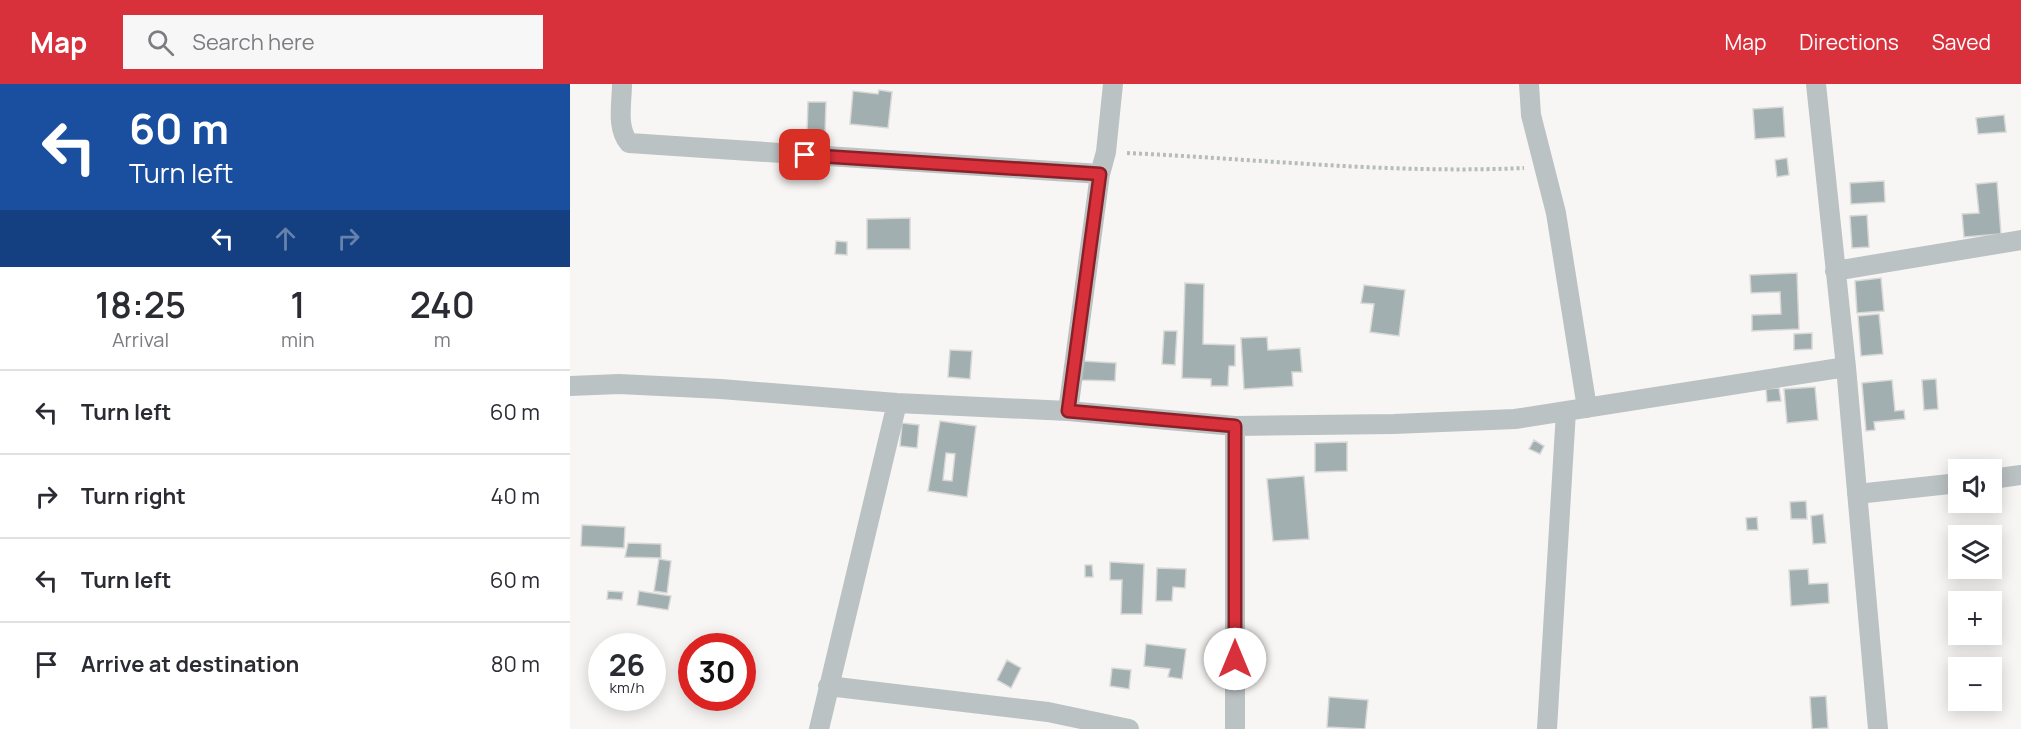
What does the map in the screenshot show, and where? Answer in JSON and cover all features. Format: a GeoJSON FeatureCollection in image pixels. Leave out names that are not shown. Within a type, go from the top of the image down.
{"type":"FeatureCollection","features":[{"type":"Feature","properties":{"kind":"street"},"geometry":{"type":"LineString","coordinates":[[622,84],[621,124],[623,136],[629,143],[1100,174]]}},
{"type":"Feature","properties":{"kind":"street"},"geometry":{"type":"LineString","coordinates":[[1068,411],[1100,174],[1106,152],[1113,84]]}},
{"type":"Feature","properties":{"kind":"street"},"geometry":{"type":"LineString","coordinates":[[1529,84],[1531,116],[1542,167],[1556,213],[1587,408]]}},
{"type":"Feature","properties":{"kind":"street"},"geometry":{"type":"LineString","coordinates":[[1816,84],[1834,271],[1846,367],[1878,729]]}},
{"type":"Feature","properties":{"kind":"street"},"geometry":{"type":"LineString","coordinates":[[1834,271],[2021,240]]}},
{"type":"Feature","properties":{"kind":"street"},"geometry":{"type":"LineString","coordinates":[[570,386],[619,384],[721,388],[897,403],[1068,411],[1235,426],[1486,421],[1587,408],[1846,367]]}},
{"type":"Feature","properties":{"kind":"street"},"geometry":{"type":"LineString","coordinates":[[819,729],[897,403]]}},
{"type":"Feature","properties":{"kind":"street"},"geometry":{"type":"LineString","coordinates":[[1547,729],[1566,411]]}},
{"type":"Feature","properties":{"kind":"street"},"geometry":{"type":"LineString","coordinates":[[1235,426],[1235,729]]}},
{"type":"Feature","properties":{"kind":"street"},"geometry":{"type":"LineString","coordinates":[[2002,477],[2021,475]]}},
{"type":"Feature","properties":{"kind":"street"},"geometry":{"type":"LineString","coordinates":[[1857,494],[1948,484]]}},
{"type":"Feature","properties":{"kind":"street"},"geometry":{"type":"LineString","coordinates":[[828,686],[1048,712],[1129,729]]}},
{"type":"Feature","properties":{"kind":"path"},"geometry":{"type":"LineString","coordinates":[[1106,152],[1248,158],[1379,168],[1542,167]]}},
{"type":"Feature","properties":{"kind":"building"},"geometry":{"type":"Polygon","coordinates":[[[879,90],[892,92],[888,128],[850,124],[853,91],[878,94],[879,90]]]}},
{"type":"Feature","properties":{"kind":"building"},"geometry":{"type":"Polygon","coordinates":[[[808,102],[826,102],[825,134],[807,133],[808,102]]]}},
{"type":"Feature","properties":{"kind":"building"},"geometry":{"type":"Polygon","coordinates":[[[1783,107],[1785,137],[1755,139],[1753,109],[1783,107]]]}},
{"type":"Feature","properties":{"kind":"building"},"geometry":{"type":"Polygon","coordinates":[[[2004,115],[2006,132],[1978,134],[1976,118],[2004,115]]]}},
{"type":"Feature","properties":{"kind":"building"},"geometry":{"type":"Polygon","coordinates":[[[785,136],[825,142],[823,156],[783,151],[785,136]]]}},
{"type":"Feature","properties":{"kind":"building"},"geometry":{"type":"Polygon","coordinates":[[[1787,158],[1789,175],[1777,177],[1775,160],[1787,158]]]}},
{"type":"Feature","properties":{"kind":"building"},"geometry":{"type":"Polygon","coordinates":[[[1884,181],[1885,202],[1851,204],[1850,183],[1884,181]]]}},
{"type":"Feature","properties":{"kind":"building"},"geometry":{"type":"Polygon","coordinates":[[[1997,182],[2001,234],[1964,237],[1962,214],[1979,213],[1976,184],[1997,182]]]}},
{"type":"Feature","properties":{"kind":"building"},"geometry":{"type":"Polygon","coordinates":[[[1867,215],[1869,247],[1852,248],[1850,216],[1867,215]]]}},
{"type":"Feature","properties":{"kind":"building"},"geometry":{"type":"Polygon","coordinates":[[[910,218],[910,249],[867,249],[867,219],[910,218]]]}},
{"type":"Feature","properties":{"kind":"building"},"geometry":{"type":"Polygon","coordinates":[[[836,241],[847,242],[847,255],[835,254],[836,241]]]}},
{"type":"Feature","properties":{"kind":"building"},"geometry":{"type":"Polygon","coordinates":[[[1797,273],[1799,329],[1752,331],[1752,315],[1781,314],[1780,292],[1751,293],[1750,275],[1797,273]]]}},
{"type":"Feature","properties":{"kind":"building"},"geometry":{"type":"Polygon","coordinates":[[[1881,278],[1884,311],[1857,313],[1855,281],[1881,278]]]}},
{"type":"Feature","properties":{"kind":"building"},"geometry":{"type":"Polygon","coordinates":[[[1185,283],[1204,284],[1203,344],[1235,345],[1235,366],[1229,366],[1228,386],[1211,386],[1211,379],[1182,378],[1185,283]]]}},
{"type":"Feature","properties":{"kind":"building"},"geometry":{"type":"Polygon","coordinates":[[[1364,285],[1405,290],[1399,336],[1370,332],[1374,304],[1361,303],[1364,285]]]}},
{"type":"Feature","properties":{"kind":"building"},"geometry":{"type":"Polygon","coordinates":[[[1879,314],[1883,354],[1861,356],[1858,316],[1879,314]]]}},
{"type":"Feature","properties":{"kind":"building"},"geometry":{"type":"Polygon","coordinates":[[[1164,331],[1177,331],[1175,365],[1162,364],[1164,331]]]}},
{"type":"Feature","properties":{"kind":"building"},"geometry":{"type":"Polygon","coordinates":[[[1812,333],[1812,349],[1794,350],[1794,334],[1812,333]]]}},
{"type":"Feature","properties":{"kind":"building"},"geometry":{"type":"Polygon","coordinates":[[[1267,337],[1268,350],[1300,348],[1302,372],[1292,372],[1293,386],[1244,389],[1241,338],[1267,337]]]}},
{"type":"Feature","properties":{"kind":"building"},"geometry":{"type":"Polygon","coordinates":[[[950,350],[972,351],[970,379],[948,377],[950,350]]]}},
{"type":"Feature","properties":{"kind":"building"},"geometry":{"type":"Polygon","coordinates":[[[1082,361],[1116,363],[1115,381],[1081,380],[1082,361]]]}},
{"type":"Feature","properties":{"kind":"building"},"geometry":{"type":"Polygon","coordinates":[[[1936,379],[1938,409],[1924,410],[1922,380],[1936,379]]]}},
{"type":"Feature","properties":{"kind":"building"},"geometry":{"type":"Polygon","coordinates":[[[1892,380],[1895,411],[1904,410],[1905,419],[1874,422],[1875,430],[1866,431],[1862,383],[1892,380]]]}},
{"type":"Feature","properties":{"kind":"building"},"geometry":{"type":"Polygon","coordinates":[[[1815,387],[1818,420],[1787,423],[1784,389],[1815,387]]]}},
{"type":"Feature","properties":{"kind":"building"},"geometry":{"type":"Polygon","coordinates":[[[1779,388],[1781,401],[1767,402],[1766,389],[1779,388]]]}},
{"type":"Feature","properties":{"kind":"building"},"geometry":{"type":"Polygon","coordinates":[[[940,421],[976,426],[967,497],[928,491],[940,421]],[[946,453],[943,480],[952,481],[955,454],[946,453]]]}},
{"type":"Feature","properties":{"kind":"building"},"geometry":{"type":"Polygon","coordinates":[[[902,423],[919,425],[917,448],[900,446],[902,423]]]}},
{"type":"Feature","properties":{"kind":"building"},"geometry":{"type":"Polygon","coordinates":[[[1534,440],[1544,446],[1540,454],[1529,449],[1534,440]]]}},
{"type":"Feature","properties":{"kind":"building"},"geometry":{"type":"Polygon","coordinates":[[[1347,442],[1347,471],[1315,472],[1315,443],[1347,442]]]}},
{"type":"Feature","properties":{"kind":"building"},"geometry":{"type":"Polygon","coordinates":[[[1304,476],[1309,539],[1273,541],[1267,479],[1304,476]]]}},
{"type":"Feature","properties":{"kind":"building"},"geometry":{"type":"Polygon","coordinates":[[[1806,501],[1807,519],[1791,519],[1790,502],[1806,501]]]}},
{"type":"Feature","properties":{"kind":"building"},"geometry":{"type":"Polygon","coordinates":[[[1823,514],[1826,543],[1813,544],[1811,516],[1823,514]]]}},
{"type":"Feature","properties":{"kind":"building"},"geometry":{"type":"Polygon","coordinates":[[[1757,517],[1758,530],[1747,530],[1746,518],[1757,517]]]}},
{"type":"Feature","properties":{"kind":"building"},"geometry":{"type":"Polygon","coordinates":[[[582,525],[625,527],[624,548],[581,546],[582,525]]]}},
{"type":"Feature","properties":{"kind":"building"},"geometry":{"type":"Polygon","coordinates":[[[628,543],[661,544],[661,558],[625,557],[628,543]]]}},
{"type":"Feature","properties":{"kind":"building"},"geometry":{"type":"Polygon","coordinates":[[[659,559],[671,561],[667,593],[654,591],[659,559]]]}},
{"type":"Feature","properties":{"kind":"building"},"geometry":{"type":"Polygon","coordinates":[[[1110,562],[1144,564],[1142,614],[1121,614],[1122,580],[1110,580],[1110,562]]]}},
{"type":"Feature","properties":{"kind":"building"},"geometry":{"type":"Polygon","coordinates":[[[1085,565],[1092,565],[1093,577],[1085,577],[1085,565]]]}},
{"type":"Feature","properties":{"kind":"building"},"geometry":{"type":"Polygon","coordinates":[[[1157,568],[1186,569],[1185,588],[1173,587],[1172,601],[1156,601],[1157,568]]]}},
{"type":"Feature","properties":{"kind":"building"},"geometry":{"type":"Polygon","coordinates":[[[1808,569],[1809,584],[1828,583],[1829,603],[1791,606],[1789,570],[1808,569]]]}},
{"type":"Feature","properties":{"kind":"building"},"geometry":{"type":"Polygon","coordinates":[[[608,591],[623,592],[622,600],[607,599],[608,591]]]}},
{"type":"Feature","properties":{"kind":"building"},"geometry":{"type":"Polygon","coordinates":[[[639,591],[671,596],[668,610],[637,605],[639,591]]]}},
{"type":"Feature","properties":{"kind":"building"},"geometry":{"type":"Polygon","coordinates":[[[1146,644],[1186,649],[1182,679],[1168,677],[1170,669],[1144,666],[1146,644]]]}},
{"type":"Feature","properties":{"kind":"building"},"geometry":{"type":"Polygon","coordinates":[[[1007,660],[1021,668],[1011,688],[997,680],[1007,660]]]}},
{"type":"Feature","properties":{"kind":"building"},"geometry":{"type":"Polygon","coordinates":[[[1112,668],[1131,670],[1129,689],[1110,686],[1112,668]]]}},
{"type":"Feature","properties":{"kind":"building"},"geometry":{"type":"Polygon","coordinates":[[[1826,696],[1828,728],[1812,729],[1810,697],[1826,696]]]}},
{"type":"Feature","properties":{"kind":"building"},"geometry":{"type":"Polygon","coordinates":[[[1329,697],[1368,700],[1365,729],[1327,727],[1329,697]]]}},
{"type":"Feature","properties":{"kind":"route"},"geometry":{"type":"LineString","coordinates":[[805,155],[915,164],[1100,174],[1090,262],[1068,411],[1235,426],[1235,659]]}}]}
